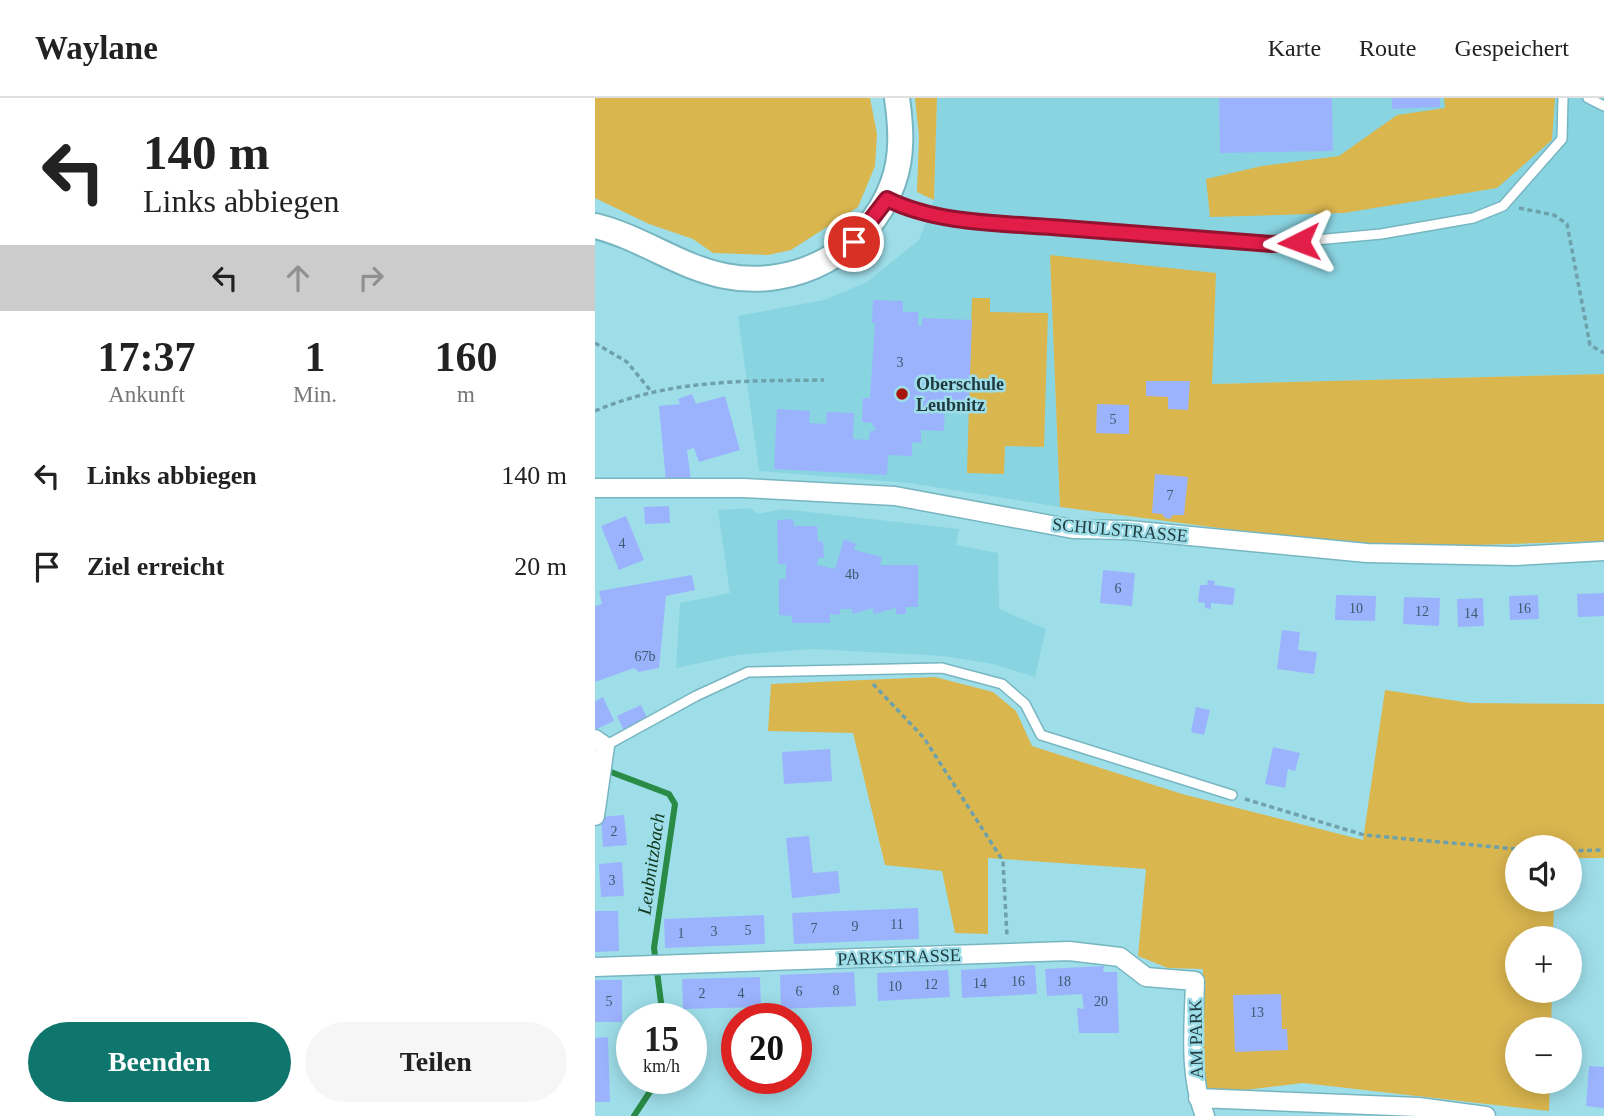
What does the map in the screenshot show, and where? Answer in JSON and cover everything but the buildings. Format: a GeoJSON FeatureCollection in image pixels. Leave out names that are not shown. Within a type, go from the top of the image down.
{"type":"FeatureCollection","features":[{"type":"Feature","properties":{"kind":"main road"},"geometry":{"type":"LineString","coordinates":[[595,226],[639,241],[680,262],[725,276],[752,279],[786,277],[807,271],[854,242],[887,199],[898,163],[901,138],[897,98]]}},
{"type":"Feature","properties":{"kind":"street","name":"SCHULSTRASSE"},"geometry":{"type":"LineString","coordinates":[[595,488],[743,488],[895,496],[1073,529],[1128,530],[1367,553],[1515,556],[1604,551]]}},
{"type":"Feature","properties":{"kind":"street"},"geometry":{"type":"LineString","coordinates":[[595,816],[602,749]]}},
{"type":"Feature","properties":{"kind":"street","name":"PARKSTRASSE"},"geometry":{"type":"LineString","coordinates":[[595,967],[1069,951],[1120,957],[1146,977],[1195,981]]}},
{"type":"Feature","properties":{"kind":"street","name":"AM PARK"},"geometry":{"type":"LineString","coordinates":[[1195,981],[1194,1056],[1198,1098],[1205,1116]]}},
{"type":"Feature","properties":{"kind":"street","name":"AM PARK"},"geometry":{"type":"LineString","coordinates":[[1198,1098],[1418,1107],[1486,1116]]}},
{"type":"Feature","properties":{"kind":"lane"},"geometry":{"type":"LineString","coordinates":[[887,199],[909,210],[933,215],[1272,244],[1381,234],[1473,218],[1503,205],[1562,139],[1563,98]]}},
{"type":"Feature","properties":{"kind":"lane"},"geometry":{"type":"LineString","coordinates":[[1588,98],[1604,106]]}},
{"type":"Feature","properties":{"kind":"lane"},"geometry":{"type":"LineString","coordinates":[[602,749],[696,696],[748,672],[942,667],[1002,684],[1025,704],[1041,735],[1232,795]]}},
{"type":"Feature","properties":{"kind":"path"},"geometry":{"type":"LineString","coordinates":[[1503,205],[1554,215],[1567,224],[1590,345],[1604,353]]}},
{"type":"Feature","properties":{"kind":"path"},"geometry":{"type":"LineString","coordinates":[[595,343],[627,362],[650,390]]}},
{"type":"Feature","properties":{"kind":"path"},"geometry":{"type":"LineString","coordinates":[[595,411],[650,390],[712,382],[824,380]]}},
{"type":"Feature","properties":{"kind":"path"},"geometry":{"type":"LineString","coordinates":[[864,671],[881,696],[924,738],[1003,860],[1008,953]]}},
{"type":"Feature","properties":{"kind":"path"},"geometry":{"type":"LineString","coordinates":[[1232,795],[1364,835],[1505,848]]}},
{"type":"Feature","properties":{"kind":"path"},"geometry":{"type":"LineString","coordinates":[[1582,851],[1604,850]]}},
{"type":"Feature","properties":{"kind":"shaded area"},"geometry":{"type":"Polygon","coordinates":[[[595,98],[870,98],[877,134],[875,166],[858,207],[791,250],[768,255],[713,253],[693,239],[649,224],[595,198],[595,98]]]}},
{"type":"Feature","properties":{"kind":"shaded area"},"geometry":{"type":"Polygon","coordinates":[[[915,98],[937,98],[934,200],[917,192],[919,136],[915,98]]]}},
{"type":"Feature","properties":{"kind":"shaded area"},"geometry":{"type":"Polygon","coordinates":[[[937,98],[1604,98],[1604,374],[1211,384],[1050,256],[1060,507],[909,483],[759,471],[738,316],[824,300],[867,282],[919,240],[934,200],[937,98]]]}},
{"type":"Feature","properties":{"kind":"shaded area"},"geometry":{"type":"Polygon","coordinates":[[[1444,98],[1555,98],[1552,140],[1497,188],[1344,213],[1210,217],[1206,179],[1262,166],[1339,156],[1397,115],[1445,108],[1444,98]]]}},
{"type":"Feature","properties":{"kind":"shaded area"},"geometry":{"type":"Polygon","coordinates":[[[1050,255],[1216,273],[1212,384],[1604,374],[1604,541],[1408,547],[1302,539],[1060,507],[1050,255]]]}},
{"type":"Feature","properties":{"kind":"shaded area"},"geometry":{"type":"Polygon","coordinates":[[[972,298],[990,298],[990,312],[1048,313],[1044,447],[1005,446],[1004,474],[967,473],[972,298]]]}},
{"type":"Feature","properties":{"kind":"shaded area"},"geometry":{"type":"Polygon","coordinates":[[[750,508],[758,514],[782,509],[959,529],[956,545],[998,553],[999,609],[1046,629],[1035,677],[993,664],[944,656],[813,649],[737,655],[676,668],[680,603],[730,593],[718,510],[750,508]]]}},
{"type":"Feature","properties":{"kind":"shaded area"},"geometry":{"type":"Polygon","coordinates":[[[935,677],[993,692],[1016,711],[1032,746],[1182,794],[1363,840],[1385,690],[1470,703],[1604,704],[1604,858],[1582,858],[1582,835],[1505,835],[1505,912],[1554,912],[1553,926],[1505,926],[1505,1003],[1552,1003],[1551,1017],[1505,1017],[1505,1094],[1550,1094],[1549,1111],[1303,1083],[1205,1095],[1201,1060],[1203,969],[1168,968],[1138,956],[1146,869],[988,858],[988,934],[955,933],[942,871],[885,865],[853,733],[768,731],[771,684],[935,677]]]}},
{"type":"Feature","properties":{"kind":"waterway","name":"Leubnitzbach"},"geometry":{"type":"LineString","coordinates":[[603,769],[669,794],[675,804],[654,948],[661,1003]]}},
{"type":"Feature","properties":{"kind":"waterway","name":"Leubnitzbach"},"geometry":{"type":"LineString","coordinates":[[634,1116],[648,1094]]}},
{"type":"Feature","properties":{"kind":"place","name":"Oberschule Leubnitz"},"geometry":{"type":"Point","coordinates":[902,394]}},
{"type":"Feature","properties":{"kind":"route"},"geometry":{"type":"LineString","coordinates":[[854,242],[872,222],[887,199],[909,210],[933,215],[1272,244],[1299,242]]}}]}
